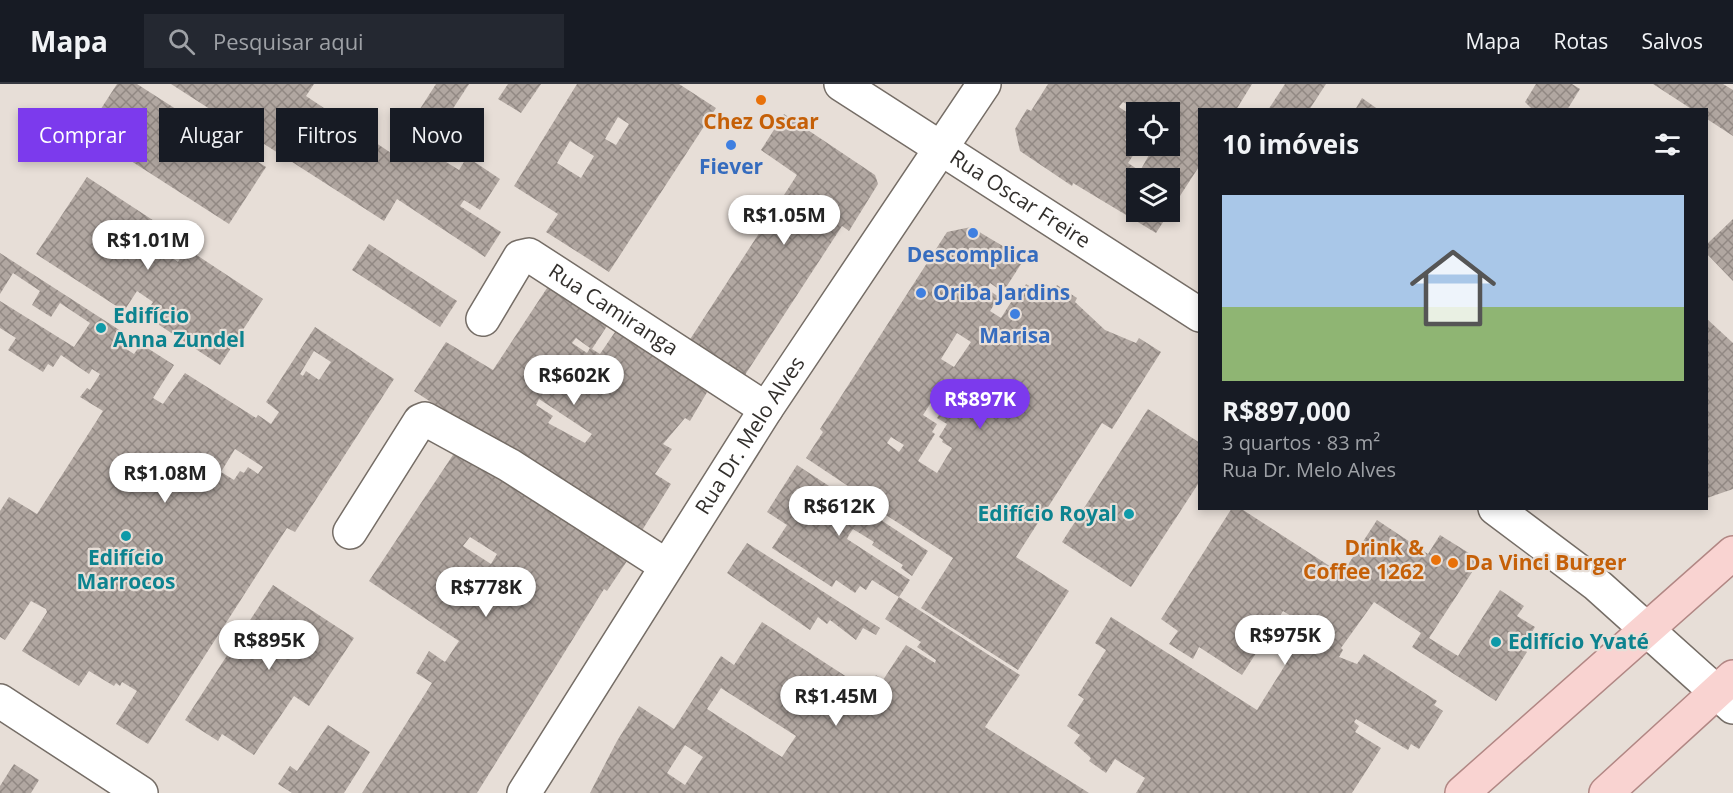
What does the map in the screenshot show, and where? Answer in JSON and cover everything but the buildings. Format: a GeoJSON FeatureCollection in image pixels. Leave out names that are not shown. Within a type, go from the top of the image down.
{"type":"FeatureCollection","features":[{"type":"Feature","properties":{"kind":"main road"},"geometry":{"type":"LineString","coordinates":[[1462,793],[1649,630],[1733,553]]}},
{"type":"Feature","properties":{"kind":"main road"},"geometry":{"type":"LineString","coordinates":[[1606,793],[1728,692]]}},
{"type":"Feature","properties":{"kind":"street","name":"Rua Oscar Freire"},"geometry":{"type":"LineString","coordinates":[[841,84],[941,151],[1198,314]]}},
{"type":"Feature","properties":{"kind":"street","name":"Rua Dr. Melo Alves"},"geometry":{"type":"LineString","coordinates":[[524,793],[665,565],[766,409],[984,84]]}},
{"type":"Feature","properties":{"kind":"street","name":"Rua Camiranga"},"geometry":{"type":"LineString","coordinates":[[483,319],[520,257],[529,255],[766,409]]}},
{"type":"Feature","properties":{"kind":"street"},"geometry":{"type":"LineString","coordinates":[[350,532],[420,421],[425,419],[509,465],[665,565]]}},
{"type":"Feature","properties":{"kind":"street"},"geometry":{"type":"LineString","coordinates":[[1498,510],[1596,584],[1649,630],[1728,692]]}},
{"type":"Feature","properties":{"kind":"street"},"geometry":{"type":"LineString","coordinates":[[0,701],[141,793]]}},
{"type":"Feature","properties":{"kind":"place","name":"Chez Oscar"},"geometry":{"type":"Point","coordinates":[761,100]}},
{"type":"Feature","properties":{"kind":"place","name":"Fiever"},"geometry":{"type":"Point","coordinates":[731,145]}},
{"type":"Feature","properties":{"kind":"place","name":"Descomplica"},"geometry":{"type":"Point","coordinates":[973,233]}},
{"type":"Feature","properties":{"kind":"place","name":"Oriba Jardins"},"geometry":{"type":"Point","coordinates":[921,293]}},
{"type":"Feature","properties":{"kind":"place","name":"Marisa"},"geometry":{"type":"Point","coordinates":[1015,314]}},
{"type":"Feature","properties":{"kind":"place","name":"Edifício Anna Zundel"},"geometry":{"type":"Point","coordinates":[101,328]}},
{"type":"Feature","properties":{"kind":"place","name":"Edifício Royal"},"geometry":{"type":"Point","coordinates":[1129,514]}},
{"type":"Feature","properties":{"kind":"place","name":"Edifício Marrocos"},"geometry":{"type":"Point","coordinates":[126,536]}},
{"type":"Feature","properties":{"kind":"place","name":"Drink & Coffee 1262"},"geometry":{"type":"Point","coordinates":[1436,560]}},
{"type":"Feature","properties":{"kind":"place","name":"Da Vinci Burger"},"geometry":{"type":"Point","coordinates":[1453,563]}},
{"type":"Feature","properties":{"kind":"place","name":"Edifício Yvaté"},"geometry":{"type":"Point","coordinates":[1496,642]}}]}
